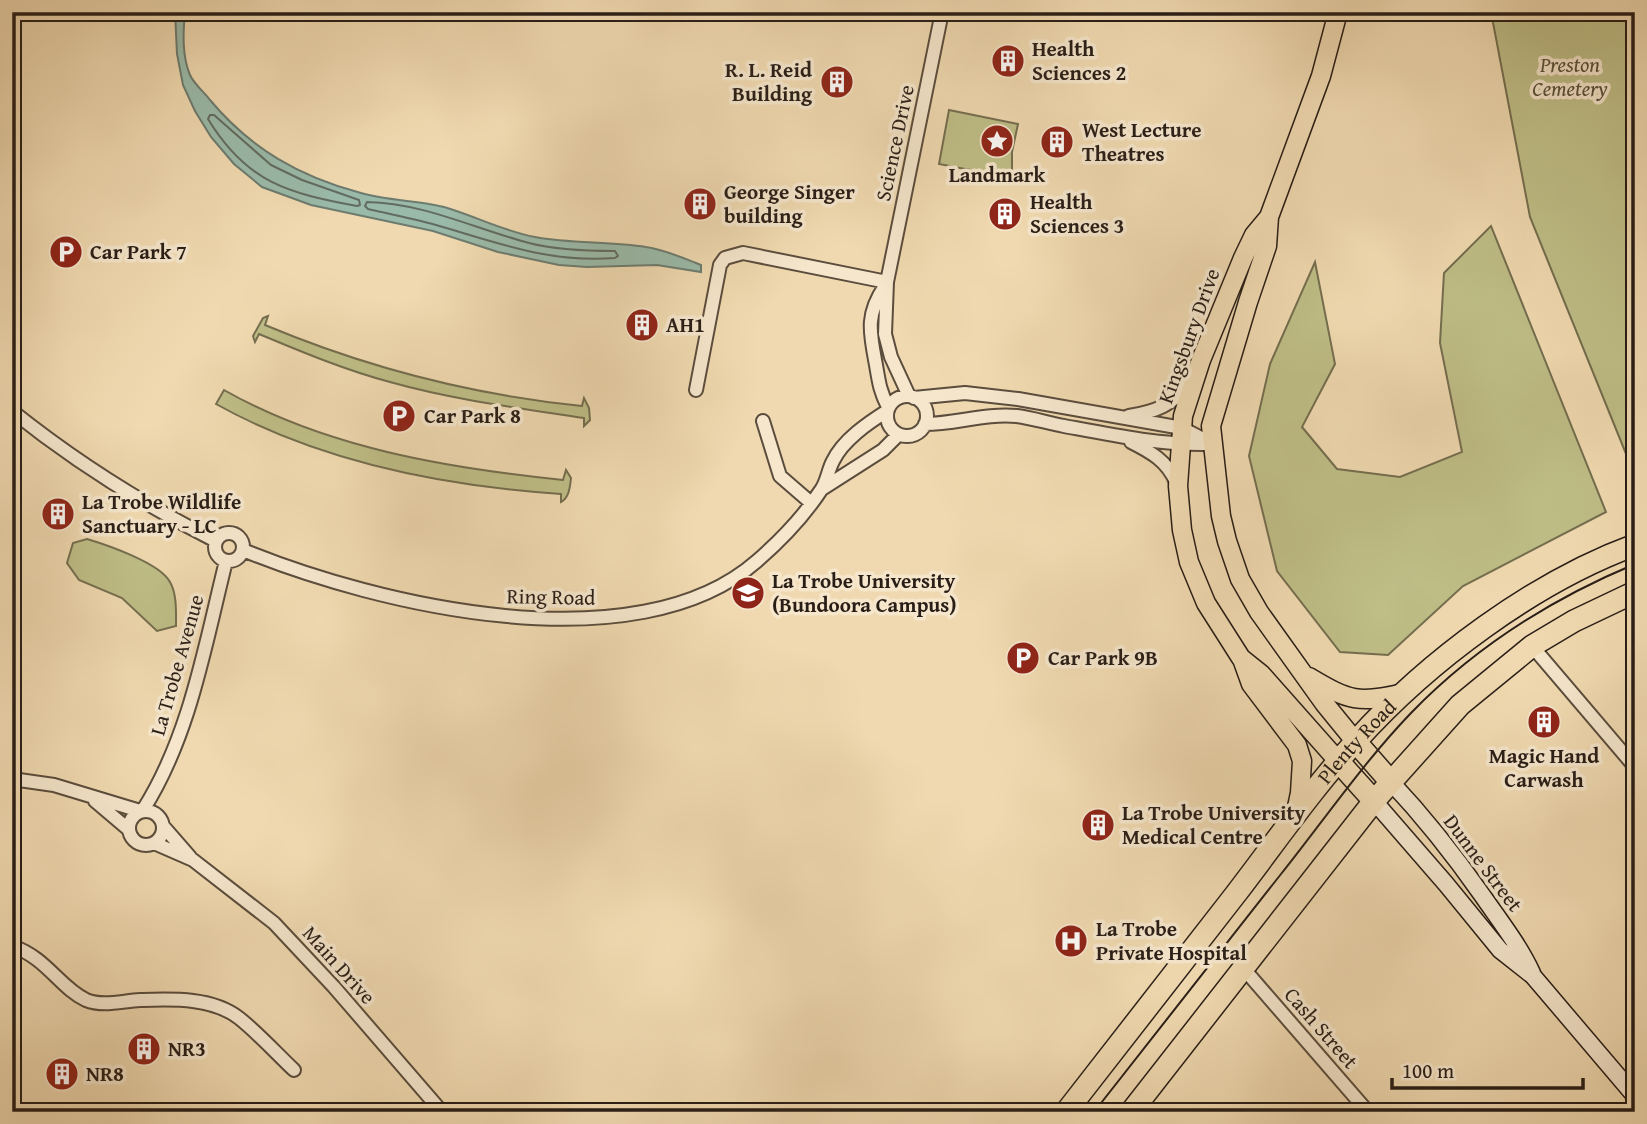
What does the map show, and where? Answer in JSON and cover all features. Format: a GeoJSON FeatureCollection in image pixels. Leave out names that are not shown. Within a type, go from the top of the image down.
{"type":"FeatureCollection","features":[{"type":"Feature","properties":{"kind":"highway","name":"Plenty Road"},"geometry":{"type":"LineString","coordinates":[[1066,1112],[1355,741],[1404,693],[1456,649],[1511,608],[1568,576],[1635,545]]}},
{"type":"Feature","properties":{"kind":"highway"},"geometry":{"type":"LineString","coordinates":[[1131,1112],[1390,781],[1460,705],[1532,646],[1574,621],[1635,592]]}},
{"type":"Feature","properties":{"kind":"highway"},"geometry":{"type":"LineString","coordinates":[[1355,741],[1390,781]]}},
{"type":"Feature","properties":{"kind":"highway"},"geometry":{"type":"LineString","coordinates":[[1339,762],[1374,801]]}},
{"type":"Feature","properties":{"kind":"main road","name":"Kingsbury Drive"},"geometry":{"type":"LineString","coordinates":[[1338,12],[1321,76],[1269,217],[1267,246],[1211,426],[1221,516],[1240,579],[1259,612],[1303,674],[1355,741]]}},
{"type":"Feature","properties":{"kind":"main road","name":"Kingsbury Drive"},"geometry":{"type":"LineString","coordinates":[[1269,217],[1254,235],[1243,258],[1200,360],[1183,416],[1178,486],[1182,530],[1189,562],[1206,603],[1241,658],[1261,674],[1339,762]]}},
{"type":"Feature","properties":{"kind":"main road"},"geometry":{"type":"LineString","coordinates":[[1241,658],[1251,684],[1297,745],[1302,761],[1302,776],[1295,816]]}},
{"type":"Feature","properties":{"kind":"main road"},"geometry":{"type":"LineString","coordinates":[[1303,674],[1350,699],[1383,698],[1404,693]]}},
{"type":"Feature","properties":{"kind":"main road","name":"Dunne Street"},"geometry":{"type":"LineString","coordinates":[[1390,781],[1419,812],[1472,882],[1517,944],[1532,975]]}},
{"type":"Feature","properties":{"kind":"main road","name":"Dunne Street"},"geometry":{"type":"LineString","coordinates":[[1374,801],[1447,884],[1500,950],[1532,975],[1635,1096]]}},
{"type":"Feature","properties":{"kind":"main road"},"geometry":{"type":"LineString","coordinates":[[1419,812],[1414,814],[1413,819],[1441,859],[1447,884]]}},
{"type":"Feature","properties":{"kind":"main road"},"geometry":{"type":"LineString","coordinates":[[1468,911],[1472,882]]}},
{"type":"Feature","properties":{"kind":"street","name":"Science Drive"},"geometry":{"type":"LineString","coordinates":[[912,397],[891,357],[885,334],[887,282],[942,12]]}},
{"type":"Feature","properties":{"kind":"street"},"geometry":{"type":"LineString","coordinates":[[696,390],[720,265],[725,258],[743,253],[887,282]]}},
{"type":"Feature","properties":{"kind":"street","name":"Science Drive"},"geometry":{"type":"LineString","coordinates":[[887,282],[873,305],[869,334],[879,390],[888,409]]}},
{"type":"Feature","properties":{"kind":"street"},"geometry":{"type":"LineString","coordinates":[[869,334],[885,334]]}},
{"type":"Feature","properties":{"kind":"street"},"geometry":{"type":"LineString","coordinates":[[1122,418],[1154,412],[1181,395],[1200,360]]}},
{"type":"Feature","properties":{"kind":"street"},"geometry":{"type":"LineString","coordinates":[[912,397],[925,409],[925,424],[915,435],[898,435],[887,422],[888,409],[899,398],[912,397],[965,393],[1054,405],[1122,418],[1213,444]]}},
{"type":"Feature","properties":{"kind":"street","name":"Ring Road"},"geometry":{"type":"LineString","coordinates":[[822,489],[834,459],[870,421],[888,409]]}},
{"type":"Feature","properties":{"kind":"street"},"geometry":{"type":"LineString","coordinates":[[12,411],[46,439],[99,475],[154,510],[216,541]]}},
{"type":"Feature","properties":{"kind":"street"},"geometry":{"type":"LineString","coordinates":[[925,424],[969,417],[1018,416],[1123,437],[1181,436]]}},
{"type":"Feature","properties":{"kind":"street"},"geometry":{"type":"LineString","coordinates":[[763,421],[779,477],[810,502]]}},
{"type":"Feature","properties":{"kind":"street","name":"Ring Road"},"geometry":{"type":"LineString","coordinates":[[243,550],[285,568],[345,587],[454,610],[498,615],[606,617],[632,614],[678,605],[722,586],[748,569],[775,545],[822,489],[884,450],[898,435]]}},
{"type":"Feature","properties":{"kind":"street"},"geometry":{"type":"LineString","coordinates":[[1123,437],[1161,459],[1170,469],[1178,486]]}},
{"type":"Feature","properties":{"kind":"street"},"geometry":{"type":"LineString","coordinates":[[226,533],[234,533],[241,539],[243,550],[236,559],[226,561],[218,555],[216,541],[226,533]]}},
{"type":"Feature","properties":{"kind":"street","name":"La Trobe Avenue"},"geometry":{"type":"LineString","coordinates":[[141,811],[162,780],[193,693],[226,561]]}},
{"type":"Feature","properties":{"kind":"street"},"geometry":{"type":"LineString","coordinates":[[1532,646],[1635,766]]}},
{"type":"Feature","properties":{"kind":"street"},"geometry":{"type":"LineString","coordinates":[[12,779],[54,785],[89,797],[156,813],[162,822],[163,833],[155,843],[137,843],[116,817],[89,797]]}},
{"type":"Feature","properties":{"kind":"street","name":"La Trobe Avenue"},"geometry":{"type":"LineString","coordinates":[[162,780],[162,822]]}},
{"type":"Feature","properties":{"kind":"street"},"geometry":{"type":"LineString","coordinates":[[128,829],[131,818],[141,811]]}},
{"type":"Feature","properties":{"kind":"street","name":"Main Drive"},"geometry":{"type":"LineString","coordinates":[[162,822],[193,860],[274,923],[334,987],[442,1112]]}},
{"type":"Feature","properties":{"kind":"street","name":"Main Drive"},"geometry":{"type":"LineString","coordinates":[[155,843],[193,860]]}},
{"type":"Feature","properties":{"kind":"street"},"geometry":{"type":"LineString","coordinates":[[12,946],[34,956],[86,1000],[105,1004],[193,1001],[237,1016],[294,1070]]}},
{"type":"Feature","properties":{"kind":"street","name":"Cash Street"},"geometry":{"type":"LineString","coordinates":[[1244,969],[1368,1112]]}},
{"type":"Feature","properties":{"kind":"green space","name":"Preston Cemetery"},"geometry":{"type":"Polygon","coordinates":[[[1491,12],[1635,12],[1635,476],[1530,217],[1491,12]]]}},
{"type":"Feature","properties":{"kind":"green space"},"geometry":{"type":"Polygon","coordinates":[[[949,110],[1018,124],[1012,152],[1012,178],[939,164],[949,110]]]}},
{"type":"Feature","properties":{"kind":"green space"},"geometry":{"type":"Polygon","coordinates":[[[1491,226],[1606,512],[1463,586],[1388,655],[1340,652],[1277,571],[1249,456],[1270,364],[1315,262],[1335,364],[1302,427],[1337,469],[1400,477],[1462,452],[1440,343],[1444,273],[1491,226]]]}},
{"type":"Feature","properties":{"kind":"green space"},"geometry":{"type":"Polygon","coordinates":[[[268,316],[265,325],[342,354],[420,377],[541,401],[582,406],[584,398],[589,408],[590,420],[584,426],[584,418],[438,394],[340,366],[259,334],[255,342],[253,336],[263,318],[268,316]]]}},
{"type":"Feature","properties":{"kind":"green space"},"geometry":{"type":"Polygon","coordinates":[[[224,390],[304,427],[388,452],[475,469],[563,480],[566,470],[571,478],[569,492],[561,502],[561,494],[472,485],[383,468],[340,456],[256,424],[216,404],[224,390]]]}},
{"type":"Feature","properties":{"kind":"green space"},"geometry":{"type":"Polygon","coordinates":[[[87,539],[145,562],[164,575],[174,592],[176,626],[157,631],[122,598],[79,580],[67,563],[73,543],[87,539]]]}},
{"type":"Feature","properties":{"kind":"water"},"geometry":{"type":"Polygon","coordinates":[[[175,12],[185,12],[184,52],[187,68],[194,82],[242,133],[278,159],[317,179],[382,198],[444,207],[535,237],[658,249],[701,265],[701,272],[657,265],[559,265],[498,252],[433,231],[311,205],[262,187],[234,164],[211,137],[195,111],[183,85],[177,54],[175,12]]]}},
{"type":"Feature","properties":{"kind":"tram line"},"geometry":{"type":"LineString","coordinates":[[1094,1112],[1360,772],[1411,713],[1461,667],[1516,627],[1574,593],[1635,564]]}},
{"type":"Feature","properties":{"kind":"place","name":"Health Sciences 2"},"geometry":{"type":"Point","coordinates":[1008,61]}},
{"type":"Feature","properties":{"kind":"place","name":"R. L. Reid Building"},"geometry":{"type":"Point","coordinates":[837,82]}},
{"type":"Feature","properties":{"kind":"place","name":"Landmark"},"geometry":{"type":"Point","coordinates":[997,141]}},
{"type":"Feature","properties":{"kind":"place","name":"West Lecture Theatres"},"geometry":{"type":"Point","coordinates":[1057,142]}},
{"type":"Feature","properties":{"kind":"place","name":"George Singer building"},"geometry":{"type":"Point","coordinates":[700,204]}},
{"type":"Feature","properties":{"kind":"place","name":"Health Sciences 3"},"geometry":{"type":"Point","coordinates":[1005,214]}},
{"type":"Feature","properties":{"kind":"place","name":"Car Park 7"},"geometry":{"type":"Point","coordinates":[66,252]}},
{"type":"Feature","properties":{"kind":"place","name":"AH1"},"geometry":{"type":"Point","coordinates":[642,325]}},
{"type":"Feature","properties":{"kind":"place","name":"Car Park 8"},"geometry":{"type":"Point","coordinates":[399,416]}},
{"type":"Feature","properties":{"kind":"place","name":"La Trobe Wildlife Sanctuary - LC"},"geometry":{"type":"Point","coordinates":[58,514]}},
{"type":"Feature","properties":{"kind":"place","name":"La Trobe University (Bundoora Campus)"},"geometry":{"type":"Point","coordinates":[748,593]}},
{"type":"Feature","properties":{"kind":"place","name":"Car Park 9B"},"geometry":{"type":"Point","coordinates":[1023,658]}},
{"type":"Feature","properties":{"kind":"place","name":"Magic Hand Carwash"},"geometry":{"type":"Point","coordinates":[1544,722]}},
{"type":"Feature","properties":{"kind":"place","name":"La Trobe University Medical Centre"},"geometry":{"type":"Point","coordinates":[1098,825]}},
{"type":"Feature","properties":{"kind":"place","name":"La Trobe Private Hospital"},"geometry":{"type":"Point","coordinates":[1071,941]}},
{"type":"Feature","properties":{"kind":"place","name":"NR3"},"geometry":{"type":"Point","coordinates":[144,1049]}},
{"type":"Feature","properties":{"kind":"place","name":"NR8"},"geometry":{"type":"Point","coordinates":[62,1074]}}]}
